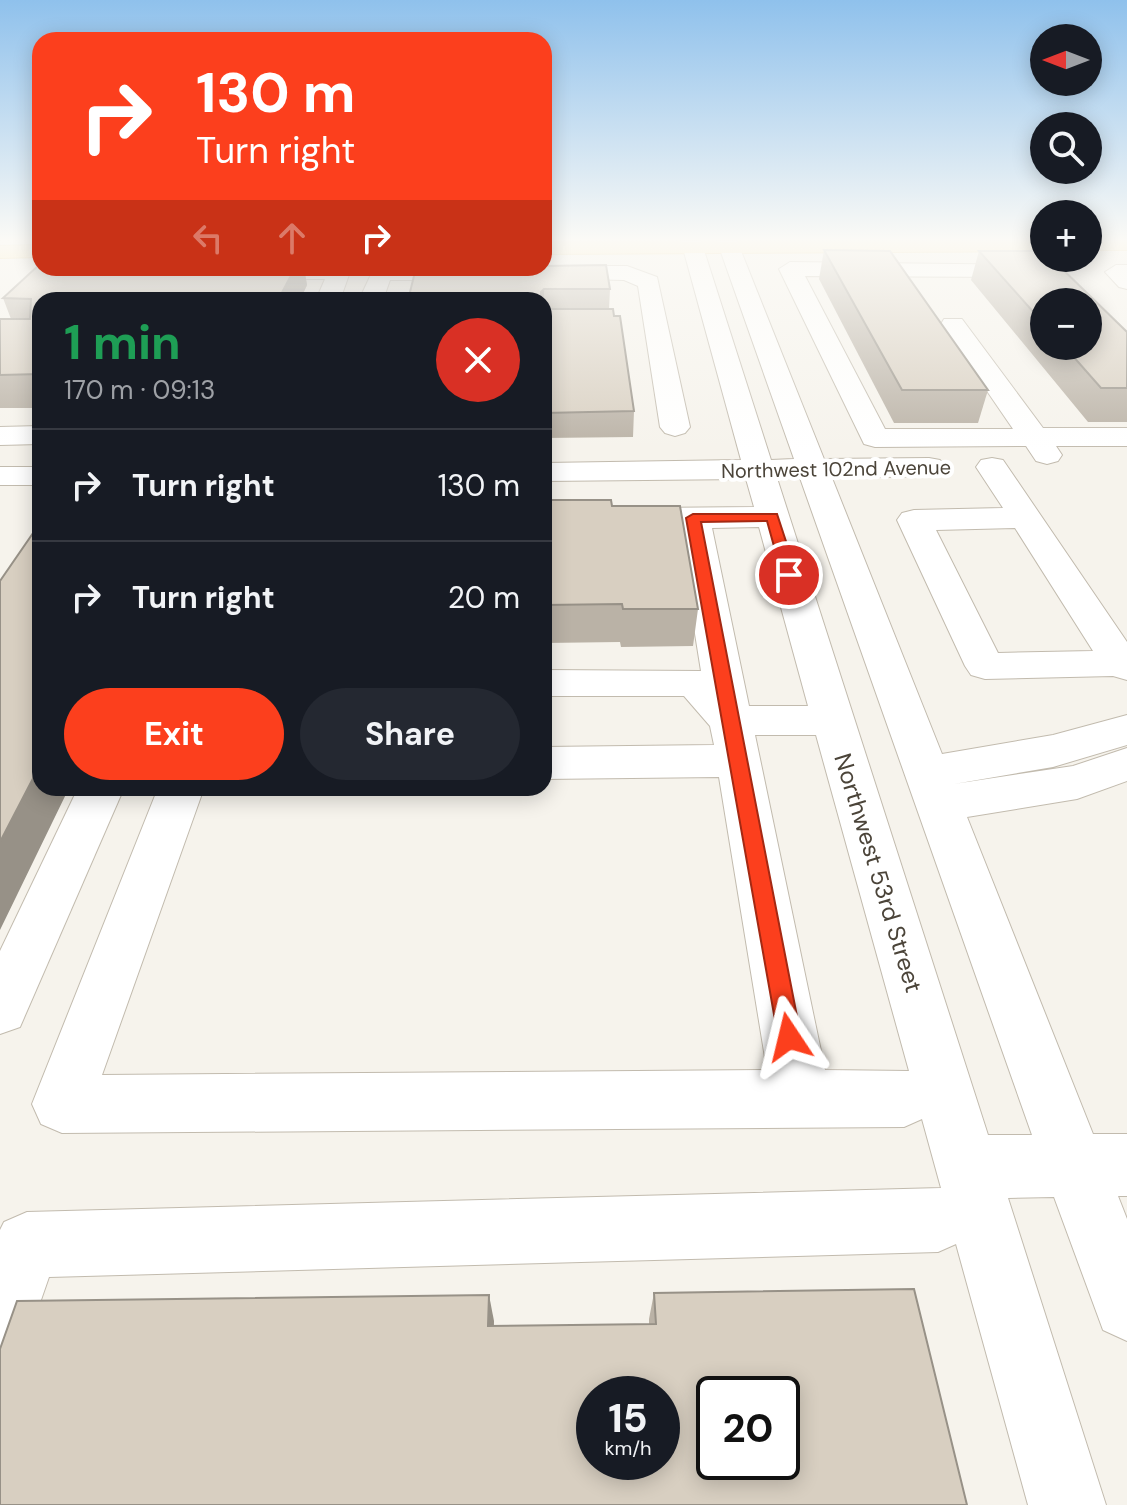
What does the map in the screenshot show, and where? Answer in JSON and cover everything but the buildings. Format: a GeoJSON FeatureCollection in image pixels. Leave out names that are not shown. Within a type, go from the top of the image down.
{"type":"FeatureCollection","features":[{"type":"Feature","properties":{"kind":"street"},"geometry":{"type":"LineString","coordinates":[[653,311],[675,427]]}},
{"type":"Feature","properties":{"kind":"street","name":"Northwest 53rd Street"},"geometry":{"type":"LineString","coordinates":[[711,311],[832,720],[953,1193],[1067,1505]]}},
{"type":"Feature","properties":{"kind":"street"},"geometry":{"type":"LineString","coordinates":[[753,311],[933,788],[1101,1165],[1127,1306]]}},
{"type":"Feature","properties":{"kind":"street"},"geometry":{"type":"LineString","coordinates":[[812,311],[875,438],[1127,437]]}},
{"type":"Feature","properties":{"kind":"street"},"geometry":{"type":"LineString","coordinates":[[627,322],[817,322]]}},
{"type":"Feature","properties":{"kind":"street"},"geometry":{"type":"LineString","coordinates":[[953,324],[1055,466]]}},
{"type":"Feature","properties":{"kind":"street"},"geometry":{"type":"LineString","coordinates":[[0,436],[32,435]]}},
{"type":"Feature","properties":{"kind":"street","name":"Northwest 102nd Avenue"},"geometry":{"type":"LineString","coordinates":[[552,472],[1127,465]]}},
{"type":"Feature","properties":{"kind":"street"},"geometry":{"type":"LineString","coordinates":[[992,467],[1124,665]]}},
{"type":"Feature","properties":{"kind":"street"},"geometry":{"type":"LineString","coordinates":[[1,478],[32,476]]}},
{"type":"Feature","properties":{"kind":"street"},"geometry":{"type":"LineString","coordinates":[[552,519],[772,517]]}},
{"type":"Feature","properties":{"kind":"street"},"geometry":{"type":"LineString","coordinates":[[693,518],[801,1098]]}},
{"type":"Feature","properties":{"kind":"street"},"geometry":{"type":"LineString","coordinates":[[1026,518],[914,520],[985,666],[1124,665]]}},
{"type":"Feature","properties":{"kind":"street"},"geometry":{"type":"LineString","coordinates":[[552,683],[695,683],[734,741]]}},
{"type":"Feature","properties":{"kind":"street"},"geometry":{"type":"LineString","coordinates":[[552,762],[734,741],[832,720]]}},
{"type":"Feature","properties":{"kind":"street"},"geometry":{"type":"LineString","coordinates":[[933,788],[1127,730]]}},
{"type":"Feature","properties":{"kind":"street"},"geometry":{"type":"LineString","coordinates":[[933,788],[1077,782],[1127,764]]}},
{"type":"Feature","properties":{"kind":"street"},"geometry":{"type":"LineString","coordinates":[[0,1009],[97,796]]}},
{"type":"Feature","properties":{"kind":"street"},"geometry":{"type":"LineString","coordinates":[[178,796],[62,1104],[904,1098]]}},
{"type":"Feature","properties":{"kind":"street"},"geometry":{"type":"LineString","coordinates":[[0,1321],[27,1245],[953,1193],[1101,1165]]}},
{"type":"Feature","properties":{"kind":"route"},"geometry":{"type":"LineString","coordinates":[[789,575],[772,517],[693,518],[789,1037]]}}]}
